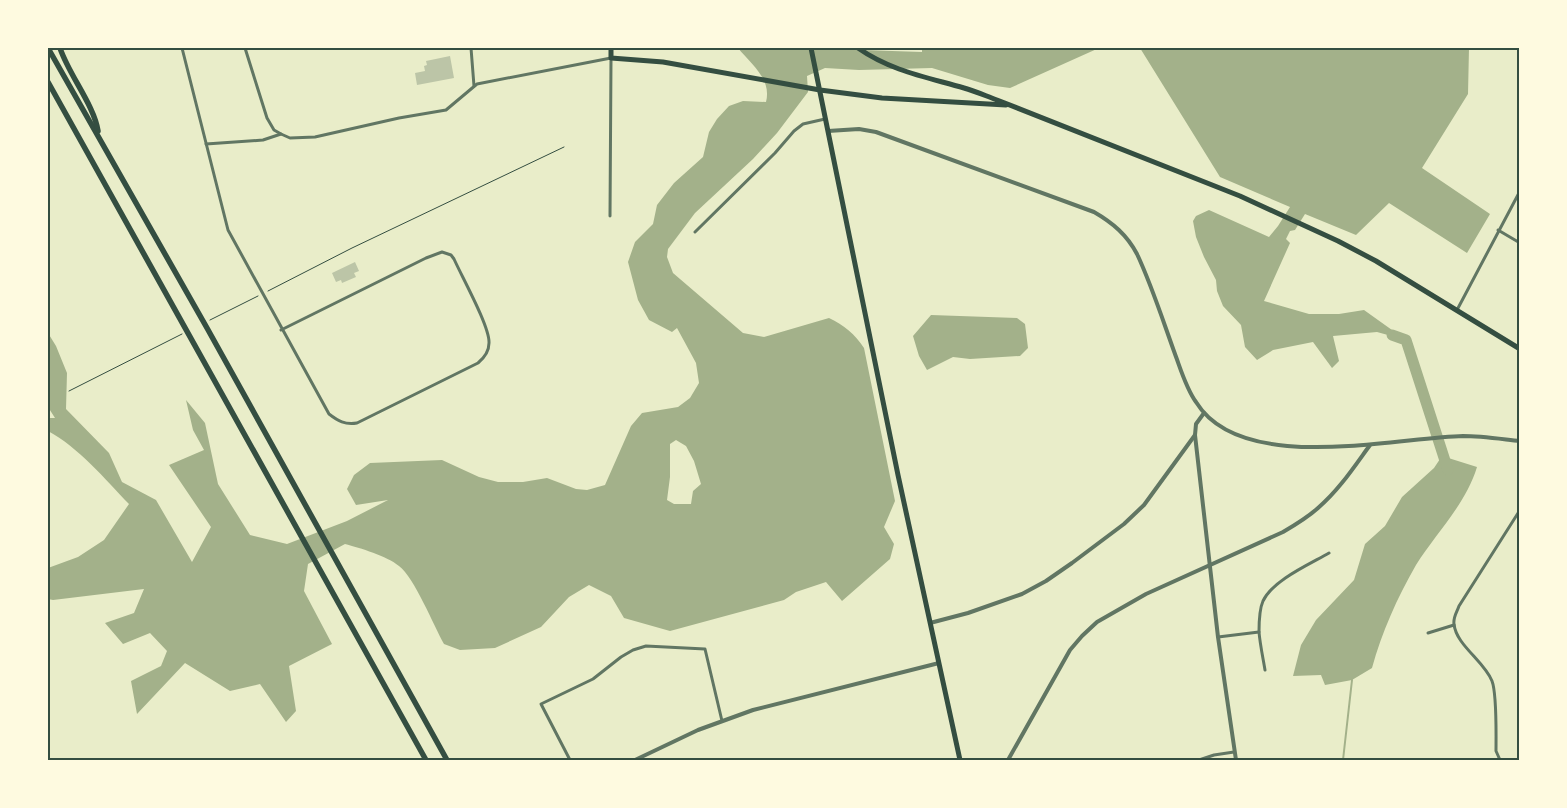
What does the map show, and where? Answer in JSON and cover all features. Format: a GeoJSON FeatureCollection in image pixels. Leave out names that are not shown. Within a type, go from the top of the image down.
{"type":"FeatureCollection","features":[{"type":"Feature","properties":{"kind":"highway"},"geometry":{"type":"LineString","coordinates":[[48,48],[207,328],[447,760]]}},
{"type":"Feature","properties":{"kind":"highway"},"geometry":{"type":"LineString","coordinates":[[60,48],[67,66],[96,120],[99,136]]}},
{"type":"Feature","properties":{"kind":"highway"},"geometry":{"type":"LineString","coordinates":[[48,82],[426,760]]}},
{"type":"Feature","properties":{"kind":"main road"},"geometry":{"type":"LineString","coordinates":[[611,48],[611,58],[663,62],[820,90],[917,101],[1007,105]]}},
{"type":"Feature","properties":{"kind":"main road"},"geometry":{"type":"LineString","coordinates":[[811,48],[898,475],[960,760]]}},
{"type":"Feature","properties":{"kind":"main road"},"geometry":{"type":"LineString","coordinates":[[858,48],[876,59],[906,72],[964,88],[1116,147],[1266,208],[1310,228],[1376,261],[1520,349]]}},
{"type":"Feature","properties":{"kind":"street"},"geometry":{"type":"LineString","coordinates":[[182,48],[228,230],[281,330],[329,414],[346,424],[356,423],[478,364],[488,350],[489,341],[488,333],[454,259],[442,252],[426,258],[281,330]]}},
{"type":"Feature","properties":{"kind":"street"},"geometry":{"type":"LineString","coordinates":[[245,48],[267,118],[274,130],[290,138],[306,139],[399,118],[446,110],[477,84],[611,58],[610,216]]}},
{"type":"Feature","properties":{"kind":"street"},"geometry":{"type":"LineString","coordinates":[[471,48],[474,86]]}},
{"type":"Feature","properties":{"kind":"street"},"geometry":{"type":"LineString","coordinates":[[695,232],[794,131],[803,124],[826,119]]}},
{"type":"Feature","properties":{"kind":"street"},"geometry":{"type":"LineString","coordinates":[[828,131],[859,129],[876,132],[1094,212],[1108,220],[1126,236],[1137,254],[1186,383],[1204,414],[1220,427],[1236,434],[1279,445],[1320,448],[1464,436],[1520,441]]}},
{"type":"Feature","properties":{"kind":"street"},"geometry":{"type":"LineString","coordinates":[[206,144],[263,140],[281,134]]}},
{"type":"Feature","properties":{"kind":"street"},"geometry":{"type":"LineString","coordinates":[[1457,310],[1520,191]]}},
{"type":"Feature","properties":{"kind":"street"},"geometry":{"type":"LineString","coordinates":[[1498,230],[1520,243]]}},
{"type":"Feature","properties":{"kind":"street"},"geometry":{"type":"LineString","coordinates":[[1204,414],[1196,424],[1195,436],[1218,637],[1236,760]]}},
{"type":"Feature","properties":{"kind":"street"},"geometry":{"type":"LineString","coordinates":[[930,623],[968,613],[1022,594],[1046,581],[1072,563],[1124,524],[1144,505],[1195,436]]}},
{"type":"Feature","properties":{"kind":"street"},"geometry":{"type":"LineString","coordinates":[[1008,760],[1070,650],[1097,622],[1116,610],[1283,532],[1302,520],[1319,508],[1370,445]]}},
{"type":"Feature","properties":{"kind":"street"},"geometry":{"type":"LineString","coordinates":[[1500,760],[1496,751],[1492,681],[1487,670],[1463,644],[1454,625],[1454,617],[1459,606],[1520,510]]}},
{"type":"Feature","properties":{"kind":"street"},"geometry":{"type":"LineString","coordinates":[[1265,670],[1259,632],[1263,601],[1278,584],[1329,553]]}},
{"type":"Feature","properties":{"kind":"street"},"geometry":{"type":"LineString","coordinates":[[1428,633],[1454,625]]}},
{"type":"Feature","properties":{"kind":"street"},"geometry":{"type":"LineString","coordinates":[[1218,637],[1259,632]]}},
{"type":"Feature","properties":{"kind":"street"},"geometry":{"type":"LineString","coordinates":[[570,760],[541,704],[594,679],[621,657],[633,650],[646,646],[705,649],[722,721]]}},
{"type":"Feature","properties":{"kind":"street"},"geometry":{"type":"LineString","coordinates":[[635,760],[698,730],[753,710],[939,663]]}},
{"type":"Feature","properties":{"kind":"street"},"geometry":{"type":"LineString","coordinates":[[1199,760],[1214,755],[1234,752]]}},
{"type":"Feature","properties":{"kind":"path"},"geometry":{"type":"LineString","coordinates":[[209,320],[352,248],[564,147]]}},
{"type":"Feature","properties":{"kind":"path"},"geometry":{"type":"LineString","coordinates":[[69,391],[183,334]]}},
{"type":"Feature","properties":{"kind":"shaded area"},"geometry":{"type":"Polygon","coordinates":[[[738,48],[824,48],[922,52],[922,48],[1099,48],[1010,88],[988,85],[932,68],[859,70],[825,68],[807,76],[808,92],[777,133],[753,159],[695,213],[668,249],[667,257],[673,273],[743,333],[764,337],[829,318],[849,330],[861,343],[864,348],[895,501],[884,527],[894,544],[890,559],[842,601],[826,582],[796,592],[784,600],[670,631],[624,618],[611,596],[589,585],[569,597],[541,627],[495,648],[460,650],[444,644],[411,580],[399,566],[381,556],[345,544],[308,564],[304,591],[332,644],[289,666],[296,711],[286,722],[260,684],[230,691],[185,663],[137,714],[131,681],[161,666],[167,651],[150,633],[123,644],[105,623],[134,613],[144,589],[53,600],[48,599],[48,568],[78,557],[104,540],[129,504],[81,455],[48,431],[48,418],[55,418],[48,407],[48,333],[56,346],[67,373],[66,409],[109,453],[122,482],[156,500],[192,562],[211,527],[169,465],[204,450],[193,430],[186,400],[205,423],[218,484],[250,535],[287,544],[347,521],[388,500],[356,505],[347,489],[354,475],[370,463],[442,460],[479,477],[498,482],[523,482],[547,478],[576,489],[587,490],[605,485],[631,426],[642,413],[678,407],[690,398],[699,383],[696,363],[677,328],[672,332],[649,320],[638,300],[628,262],[635,242],[653,224],[657,205],[674,183],[703,157],[709,132],[717,119],[729,106],[743,101],[766,102],[766,86],[763,79],[738,48]],[[676,440],[670,444],[670,477],[667,500],[674,504],[691,504],[693,491],[701,484],[694,461],[686,446],[676,440]]]}},
{"type":"Feature","properties":{"kind":"shaded area"},"geometry":{"type":"Polygon","coordinates":[[[1140,48],[1469,48],[1468,94],[1422,168],[1490,214],[1467,253],[1389,203],[1356,235],[1305,214],[1295,230],[1290,231],[1286,239],[1290,243],[1264,301],[1309,314],[1339,314],[1364,310],[1406,340],[1377,332],[1333,336],[1339,361],[1332,368],[1313,342],[1273,350],[1257,360],[1245,347],[1241,325],[1223,306],[1217,291],[1216,280],[1196,237],[1193,221],[1196,216],[1209,210],[1269,237],[1290,207],[1220,177],[1140,48]]]}},
{"type":"Feature","properties":{"kind":"shaded area"},"geometry":{"type":"Polygon","coordinates":[[[931,315],[1017,318],[1025,324],[1028,348],[1020,356],[970,359],[953,357],[927,370],[919,356],[913,336],[931,315]]]}},
{"type":"Feature","properties":{"kind":"shaded area"},"geometry":{"type":"Polygon","coordinates":[[[1442,456],[1477,467],[1472,481],[1458,506],[1416,565],[1385,628],[1372,668],[1352,680],[1325,685],[1321,675],[1293,676],[1301,645],[1316,620],[1354,580],[1365,544],[1385,526],[1402,497],[1434,468],[1442,456]]]}},
{"type":"Feature","properties":{"kind":"building"},"geometry":{"type":"Polygon","coordinates":[[[450,56],[454,78],[417,85],[415,73],[425,71],[426,61],[450,56]]]}},
{"type":"Feature","properties":{"kind":"building"},"geometry":{"type":"Polygon","coordinates":[[[355,262],[359,271],[354,273],[356,277],[342,283],[341,280],[336,282],[332,273],[355,262]]]}},
{"type":"Feature","properties":{"kind":"waterway"},"geometry":{"type":"LineString","coordinates":[[1392,335],[1406,340],[1448,470]]}},
{"type":"Feature","properties":{"kind":"waterway"},"geometry":{"type":"LineString","coordinates":[[1343,760],[1352,680]]}}]}
